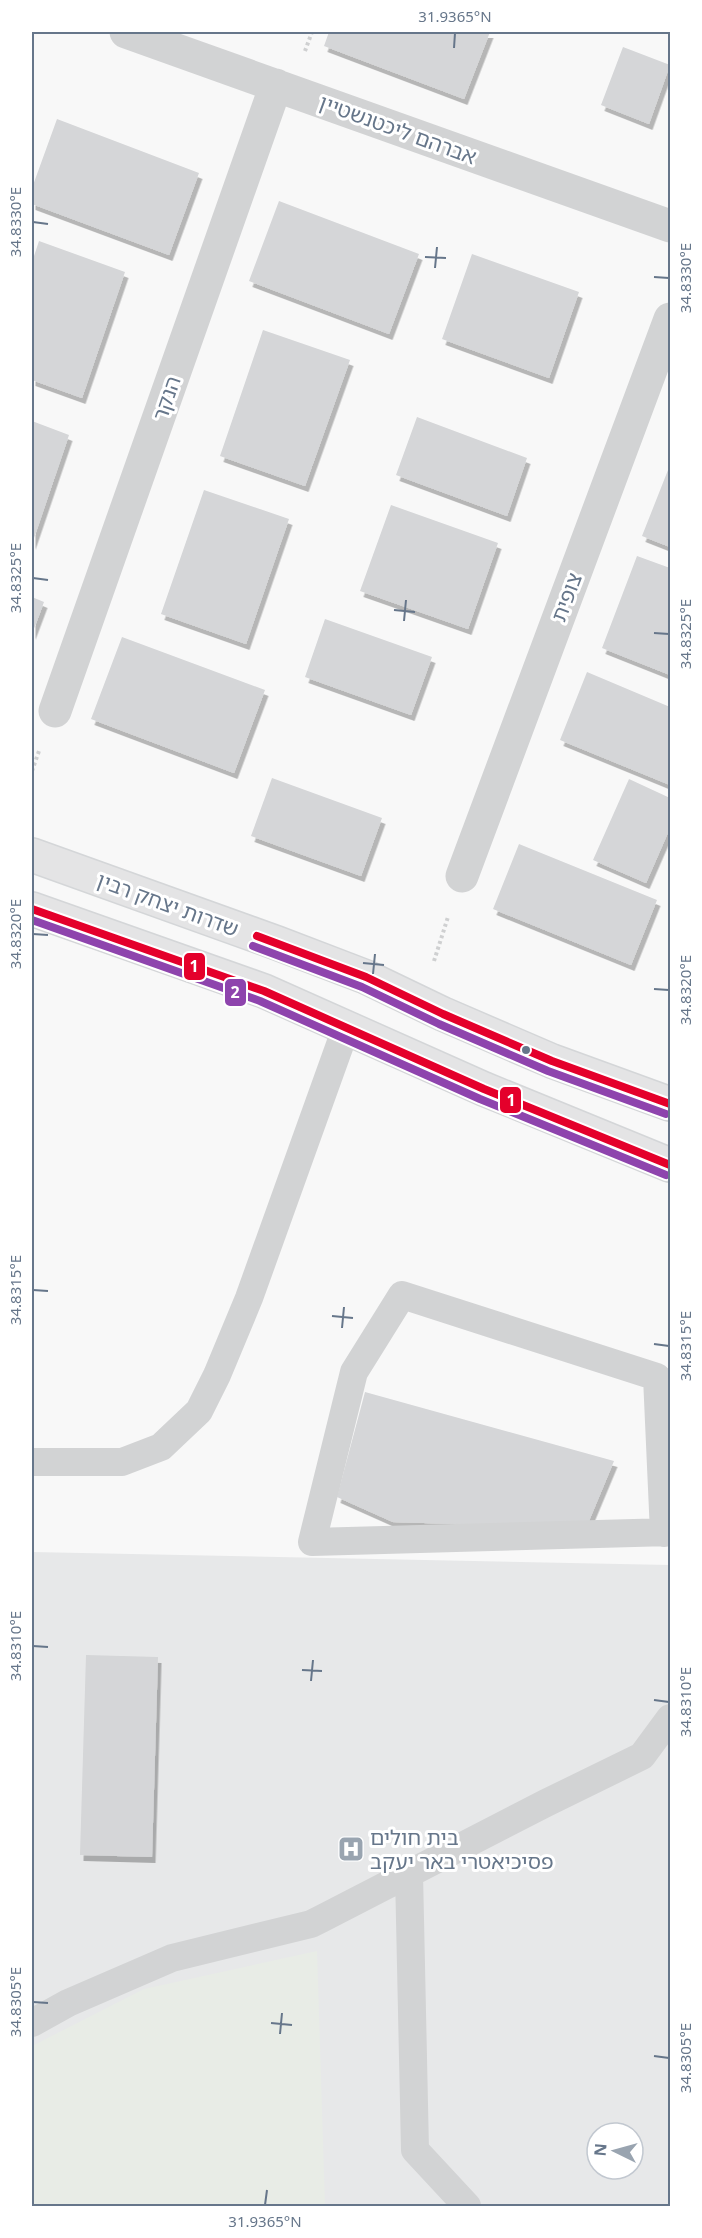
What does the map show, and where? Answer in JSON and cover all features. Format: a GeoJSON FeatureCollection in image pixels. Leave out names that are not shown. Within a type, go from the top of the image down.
{"type":"FeatureCollection","features":[{"type":"Feature","properties":{"kind":"main road","name":"שדרות יצחק רבין"},"geometry":{"type":"LineString","coordinates":[[32,855],[366,977],[552,1061],[670,1104]]}},
{"type":"Feature","properties":{"kind":"main road"},"geometry":{"type":"LineString","coordinates":[[32,909],[264,991],[484,1089],[670,1165]]}},
{"type":"Feature","properties":{"kind":"street","name":"אברהם ליכטנשטיין"},"geometry":{"type":"LineString","coordinates":[[126,32],[670,226]]}},
{"type":"Feature","properties":{"kind":"street","name":"הנקר"},"geometry":{"type":"LineString","coordinates":[[55,711],[276,85]]}},
{"type":"Feature","properties":{"kind":"street","name":"צופית"},"geometry":{"type":"LineString","coordinates":[[462,876],[670,319]]}},
{"type":"Feature","properties":{"kind":"lane"},"geometry":{"type":"LineString","coordinates":[[32,1462],[122,1462],[161,1447],[199,1411],[217,1375],[249,1298],[346,1028]]}},
{"type":"Feature","properties":{"kind":"lane"},"geometry":{"type":"LineString","coordinates":[[402,1295],[657,1377],[664,1533],[670,1533],[312,1542],[354,1372],[402,1295]]}},
{"type":"Feature","properties":{"kind":"lane"},"geometry":{"type":"LineString","coordinates":[[32,2023],[68,2003],[172,1958],[311,1924],[642,1756],[670,1718]]}},
{"type":"Feature","properties":{"kind":"lane"},"geometry":{"type":"LineString","coordinates":[[409,1873],[415,2150],[466,2206]]}},
{"type":"Feature","properties":{"kind":"path"},"geometry":{"type":"LineString","coordinates":[[420,1003],[462,876]]}},
{"type":"Feature","properties":{"kind":"shaded area","name":"בית חולים פסיכיאטרי באר יעקב"},"geometry":{"type":"Polygon","coordinates":[[[32,1552],[670,1565],[670,2206],[32,2206],[32,1552]]]}},
{"type":"Feature","properties":{"kind":"shaded area"},"geometry":{"type":"Polygon","coordinates":[[[317,1951],[325,2206],[32,2206],[32,2046],[144,1989],[317,1951]]]}},
{"type":"Feature","properties":{"kind":"building"},"geometry":{"type":"Polygon","coordinates":[[[329,32],[490,32],[464,99],[324,46],[329,32]]]}},
{"type":"Feature","properties":{"kind":"building"},"geometry":{"type":"Polygon","coordinates":[[[623,47],[670,65],[649,124],[601,105],[623,47]]]}},
{"type":"Feature","properties":{"kind":"building"},"geometry":{"type":"Polygon","coordinates":[[[57,119],[199,173],[169,255],[32,204],[32,188],[57,119]]]}},
{"type":"Feature","properties":{"kind":"building"},"geometry":{"type":"Polygon","coordinates":[[[279,201],[419,254],[389,334],[249,281],[279,201]]]}},
{"type":"Feature","properties":{"kind":"building"},"geometry":{"type":"Polygon","coordinates":[[[39,241],[125,272],[82,398],[32,380],[32,262],[39,241]]]}},
{"type":"Feature","properties":{"kind":"building"},"geometry":{"type":"Polygon","coordinates":[[[472,254],[579,292],[549,378],[442,339],[472,254]]]}},
{"type":"Feature","properties":{"kind":"building"},"geometry":{"type":"Polygon","coordinates":[[[263,330],[350,360],[305,486],[220,456],[263,330]]]}},
{"type":"Feature","properties":{"kind":"building"},"geometry":{"type":"Polygon","coordinates":[[[417,417],[527,458],[507,516],[396,475],[417,417]]]}},
{"type":"Feature","properties":{"kind":"building"},"geometry":{"type":"Polygon","coordinates":[[[32,421],[69,435],[32,544],[32,421]]]}},
{"type":"Feature","properties":{"kind":"building"},"geometry":{"type":"Polygon","coordinates":[[[670,465],[670,547],[642,536],[670,465]]]}},
{"type":"Feature","properties":{"kind":"building"},"geometry":{"type":"Polygon","coordinates":[[[204,490],[289,519],[246,644],[161,614],[204,490]]]}},
{"type":"Feature","properties":{"kind":"building"},"geometry":{"type":"Polygon","coordinates":[[[391,505],[498,543],[468,629],[360,591],[391,505]]]}},
{"type":"Feature","properties":{"kind":"building"},"geometry":{"type":"Polygon","coordinates":[[[637,556],[670,568],[670,675],[602,648],[637,556]]]}},
{"type":"Feature","properties":{"kind":"building"},"geometry":{"type":"Polygon","coordinates":[[[32,597],[44,602],[32,634],[32,597]]]}},
{"type":"Feature","properties":{"kind":"building"},"geometry":{"type":"Polygon","coordinates":[[[325,619],[432,657],[411,715],[305,677],[325,619]]]}},
{"type":"Feature","properties":{"kind":"building"},"geometry":{"type":"Polygon","coordinates":[[[122,637],[265,690],[234,773],[91,719],[122,637]]]}},
{"type":"Feature","properties":{"kind":"building"},"geometry":{"type":"Polygon","coordinates":[[[587,672],[670,707],[670,785],[560,740],[587,672]]]}},
{"type":"Feature","properties":{"kind":"building"},"geometry":{"type":"Polygon","coordinates":[[[272,778],[382,818],[361,876],[251,836],[272,778]]]}},
{"type":"Feature","properties":{"kind":"building"},"geometry":{"type":"Polygon","coordinates":[[[629,779],[670,798],[670,828],[646,883],[593,860],[629,779]]]}},
{"type":"Feature","properties":{"kind":"building"},"geometry":{"type":"Polygon","coordinates":[[[519,844],[657,900],[631,965],[493,909],[519,844]]]}},
{"type":"Feature","properties":{"kind":"building"},"geometry":{"type":"Polygon","coordinates":[[[365,1392],[614,1461],[586,1528],[393,1522],[337,1497],[365,1392]]]}},
{"type":"Feature","properties":{"kind":"building"},"geometry":{"type":"Polygon","coordinates":[[[86,1655],[158,1657],[152,1857],[80,1855],[86,1655]]]}},
{"type":"Feature","properties":{"kind":"transit line","name":"1"},"geometry":{"type":"LineString","coordinates":[[32,909],[264,991],[484,1089],[670,1165]]}},
{"type":"Feature","properties":{"kind":"transit line","name":"2"},"geometry":{"type":"LineString","coordinates":[[32,920],[260,1001],[480,1099],[666,1175]]}},
{"type":"Feature","properties":{"kind":"transit line","name":"1"},"geometry":{"type":"LineString","coordinates":[[257,936],[366,977],[443,1014],[552,1061],[670,1104]]}},
{"type":"Feature","properties":{"kind":"transit line","name":"2"},"geometry":{"type":"LineString","coordinates":[[253,946],[362,987],[439,1024],[548,1071],[666,1114]]}},
{"type":"Feature","properties":{"kind":"place","name":"בית חולים פסיכיאטרי באר יעקב"},"geometry":{"type":"Point","coordinates":[351,1849]}}]}
